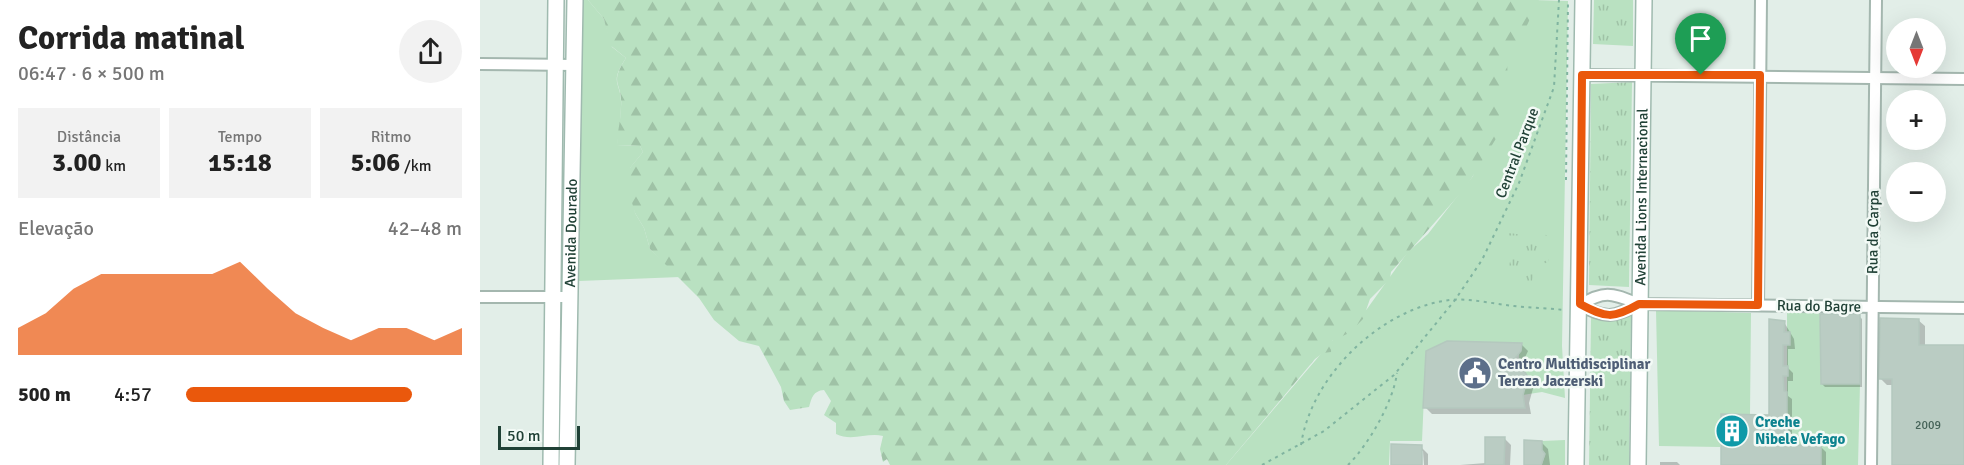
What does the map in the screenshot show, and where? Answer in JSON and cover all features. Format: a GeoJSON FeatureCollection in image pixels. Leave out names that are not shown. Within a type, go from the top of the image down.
{"type":"FeatureCollection","features":[{"type":"Feature","properties":{"kind":"street","name":"Avenida Dourado"},"geometry":{"type":"LineString","coordinates":[[551,465],[556,0]]}},
{"type":"Feature","properties":{"kind":"street","name":"Avenida Dourado"},"geometry":{"type":"LineString","coordinates":[[567,465],[575,0]]}},
{"type":"Feature","properties":{"kind":"street"},"geometry":{"type":"LineString","coordinates":[[1576,465],[1573,307],[1583,0]]}},
{"type":"Feature","properties":{"kind":"street","name":"Avenida Lions Internacional"},"geometry":{"type":"LineString","coordinates":[[1638,465],[1644,0]]}},
{"type":"Feature","properties":{"kind":"street"},"geometry":{"type":"LineString","coordinates":[[1758,305],[1761,0]]}},
{"type":"Feature","properties":{"kind":"street","name":"Rua da Carpa"},"geometry":{"type":"LineString","coordinates":[[1871,465],[1876,0]]}},
{"type":"Feature","properties":{"kind":"street"},"geometry":{"type":"LineString","coordinates":[[480,64],[574,65]]}},
{"type":"Feature","properties":{"kind":"street"},"geometry":{"type":"LineString","coordinates":[[1582,75],[1760,75],[1964,79]]}},
{"type":"Feature","properties":{"kind":"street","name":"Rua do Bagre"},"geometry":{"type":"LineString","coordinates":[[1573,307],[1605,293],[1616,294],[1639,304],[1964,308]]}},
{"type":"Feature","properties":{"kind":"street"},"geometry":{"type":"LineString","coordinates":[[480,297],[571,297]]}},
{"type":"Feature","properties":{"kind":"street","name":"Rua do Bagre"},"geometry":{"type":"LineString","coordinates":[[1573,307],[1608,316],[1622,314],[1639,304]]}},
{"type":"Feature","properties":{"kind":"path","name":"Central Parque"},"geometry":{"type":"LineString","coordinates":[[1262,465],[1324,431],[1397,371],[1455,300],[1482,260],[1519,183],[1554,87],[1559,0]]}},
{"type":"Feature","properties":{"kind":"path"},"geometry":{"type":"LineString","coordinates":[[1301,445],[1304,426],[1314,403],[1338,366],[1377,328],[1400,315],[1455,300],[1573,307]]}},
{"type":"Feature","properties":{"kind":"path"},"geometry":{"type":"LineString","coordinates":[[1348,465],[1372,435],[1392,393],[1397,371]]}},
{"type":"Feature","properties":{"kind":"green space"},"geometry":{"type":"Polygon","coordinates":[[[583,0],[588,0],[604,19],[612,47],[626,58],[617,78],[621,106],[617,145],[640,146],[643,152],[630,168],[635,213],[644,228],[650,249],[680,277],[579,281],[583,0]]]}},
{"type":"Feature","properties":{"kind":"green space"},"geometry":{"type":"Polygon","coordinates":[[[588,0],[1539,0],[1519,42],[1506,41],[1508,82],[1500,103],[1497,137],[1466,187],[1391,272],[1390,279],[1370,299],[1363,319],[1349,333],[1332,341],[1331,352],[1323,353],[1315,359],[1226,465],[890,465],[887,459],[883,462],[880,449],[883,436],[848,437],[836,434],[836,423],[824,415],[831,401],[824,390],[815,393],[809,407],[790,410],[784,401],[781,387],[759,346],[739,341],[714,320],[699,298],[650,249],[644,228],[635,213],[624,175],[643,152],[640,146],[617,145],[621,99],[617,79],[626,58],[610,45],[604,19],[588,0]]]}},
{"type":"Feature","properties":{"kind":"green space"},"geometry":{"type":"Polygon","coordinates":[[[1532,0],[1568,1],[1562,346],[1565,398],[1542,392],[1523,395],[1528,377],[1519,361],[1522,343],[1426,351],[1422,441],[1390,441],[1389,465],[1226,465],[1332,341],[1367,309],[1407,253],[1428,234],[1473,176],[1506,41],[1532,0]]]}},
{"type":"Feature","properties":{"kind":"green space"},"geometry":{"type":"Polygon","coordinates":[[[1594,0],[1633,0],[1633,46],[1593,44],[1594,0]]]}},
{"type":"Feature","properties":{"kind":"green space"},"geometry":{"type":"Polygon","coordinates":[[[1632,82],[1629,287],[1589,285],[1591,84],[1632,82]]]}},
{"type":"Feature","properties":{"kind":"green space"},"geometry":{"type":"Polygon","coordinates":[[[1510,233],[1536,237],[1543,234],[1551,237],[1554,246],[1548,262],[1536,267],[1532,281],[1512,282],[1507,276],[1511,257],[1503,240],[1510,233]]]}},
{"type":"Feature","properties":{"kind":"green space"},"geometry":{"type":"Polygon","coordinates":[[[1656,310],[1751,313],[1750,414],[1721,414],[1720,447],[1659,446],[1656,310]]]}},
{"type":"Feature","properties":{"kind":"green space"},"geometry":{"type":"Polygon","coordinates":[[[1787,313],[1820,313],[1823,384],[1860,384],[1858,465],[1821,465],[1821,445],[1787,445],[1787,313]]]}},
{"type":"Feature","properties":{"kind":"green space"},"geometry":{"type":"Polygon","coordinates":[[[1631,316],[1629,465],[1589,465],[1591,318],[1631,316]]]}},
{"type":"Feature","properties":{"kind":"green space"},"geometry":{"type":"Polygon","coordinates":[[[1565,440],[1565,465],[1542,465],[1545,455],[1542,450],[1542,441],[1565,440]]]}},
{"type":"Feature","properties":{"kind":"building"},"geometry":{"type":"Polygon","coordinates":[[[1820,314],[1860,314],[1860,384],[1821,384],[1820,314]]]}},
{"type":"Feature","properties":{"kind":"building"},"geometry":{"type":"Polygon","coordinates":[[[1880,318],[1919,319],[1919,345],[1964,345],[1964,465],[1892,465],[1892,379],[1879,379],[1880,318]]]}},
{"type":"Feature","properties":{"kind":"building"},"geometry":{"type":"Polygon","coordinates":[[[1769,319],[1785,321],[1784,332],[1790,332],[1790,345],[1783,345],[1783,366],[1788,366],[1788,376],[1783,376],[1784,391],[1787,392],[1787,445],[1821,445],[1821,465],[1721,465],[1721,414],[1769,415],[1769,319]]]}},
{"type":"Feature","properties":{"kind":"building","name":"Centro Multidisciplinar Tereza Jaczerski"},"geometry":{"type":"Polygon","coordinates":[[[1447,341],[1522,343],[1521,351],[1515,358],[1528,377],[1523,395],[1525,408],[1423,408],[1426,351],[1447,341]]]}},
{"type":"Feature","properties":{"kind":"building"},"geometry":{"type":"Polygon","coordinates":[[[1485,437],[1505,437],[1504,465],[1485,465],[1485,437]]]}},
{"type":"Feature","properties":{"kind":"building"},"geometry":{"type":"Polygon","coordinates":[[[1524,440],[1542,441],[1542,450],[1545,454],[1541,465],[1524,465],[1524,440]]]}},
{"type":"Feature","properties":{"kind":"building"},"geometry":{"type":"Polygon","coordinates":[[[1391,444],[1422,445],[1422,465],[1391,465],[1391,444]]]}},
{"type":"Feature","properties":{"kind":"place","name":"Centro Multidisciplinar Tereza Jaczerski"},"geometry":{"type":"Point","coordinates":[1475,373]}},
{"type":"Feature","properties":{"kind":"place","name":"Creche Nibele Vefago"},"geometry":{"type":"Point","coordinates":[1732,431]}},
{"type":"Feature","properties":{"kind":"route"},"geometry":{"type":"LineString","coordinates":[[1582,75],[1701,75],[1760,75],[1758,305],[1639,304],[1622,314],[1601,315],[1580,304],[1582,75]]}}]}
